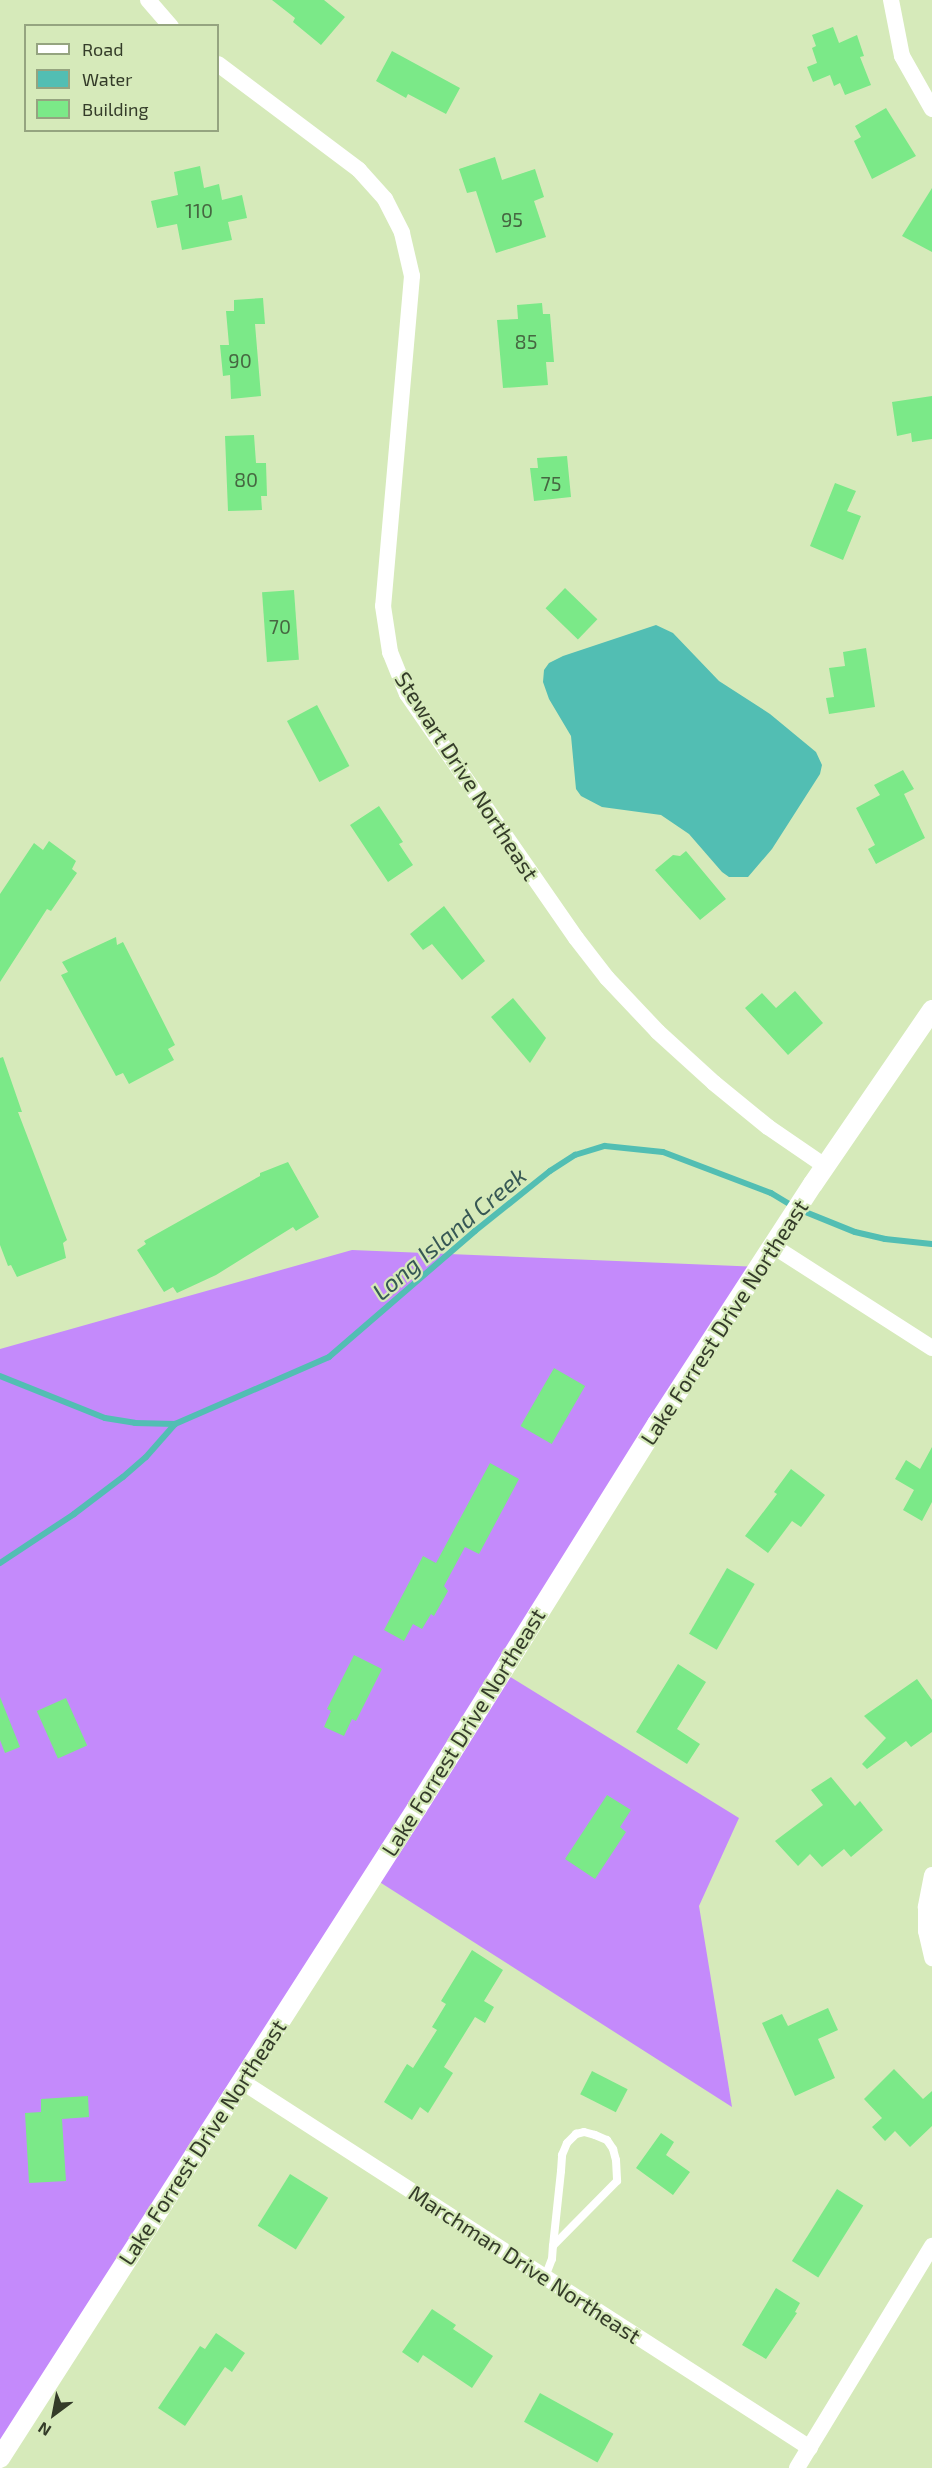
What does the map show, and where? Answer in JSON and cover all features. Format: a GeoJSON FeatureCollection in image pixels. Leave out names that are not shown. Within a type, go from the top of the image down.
{"type":"FeatureCollection","features":[{"type":"Feature","properties":{"kind":"street"},"geometry":{"type":"LineString","coordinates":[[148,0],[169,24]]}},
{"type":"Feature","properties":{"kind":"street"},"geometry":{"type":"LineString","coordinates":[[891,0],[902,56],[932,109]]}},
{"type":"Feature","properties":{"kind":"street","name":"Stewart Drive Northeast"},"geometry":{"type":"LineString","coordinates":[[219,65],[359,170],[385,199],[402,233],[412,276],[383,606],[390,652],[407,694],[576,938],[607,978],[658,1032],[714,1083],[768,1127],[825,1167]]}},
{"type":"Feature","properties":{"kind":"street","name":"Lake Forrest Drive Northeast"},"geometry":{"type":"LineString","coordinates":[[0,2458],[813,1184],[930,1017]]}},
{"type":"Feature","properties":{"kind":"street"},"geometry":{"type":"LineString","coordinates":[[773,1246],[932,1348]]}},
{"type":"Feature","properties":{"kind":"street"},"geometry":{"type":"LineString","coordinates":[[932,1875],[926,1907],[926,1931],[932,1958]]}},
{"type":"Feature","properties":{"kind":"street","name":"Marchman Drive Northeast"},"geometry":{"type":"LineString","coordinates":[[240,2081],[810,2448]]}},
{"type":"Feature","properties":{"kind":"street"},"geometry":{"type":"LineString","coordinates":[[797,2468],[932,2246]]}},
{"type":"Feature","properties":{"kind":"lane"},"geometry":{"type":"LineString","coordinates":[[545,2277],[553,2246],[562,2155],[567,2143],[576,2134],[584,2132],[607,2140],[616,2160],[617,2181],[553,2246]]}},
{"type":"Feature","properties":{"kind":"shaded area"},"geometry":{"type":"Polygon","coordinates":[[[352,1250],[761,1267],[499,1670],[739,1818],[699,1906],[732,2107],[367,1874],[0,2441],[0,1349],[352,1250]]]}},
{"type":"Feature","properties":{"kind":"water"},"geometry":{"type":"Polygon","coordinates":[[[656,625],[673,633],[719,681],[770,714],[816,752],[822,765],[820,774],[772,849],[748,877],[729,877],[689,834],[661,815],[602,807],[581,796],[576,789],[571,736],[549,699],[543,682],[544,670],[549,663],[563,656],[656,625]]]}},
{"type":"Feature","properties":{"kind":"building"},"geometry":{"type":"Polygon","coordinates":[[[272,0],[324,0],[345,17],[321,45],[293,22],[295,18],[272,0]]]}},
{"type":"Feature","properties":{"kind":"building"},"geometry":{"type":"Polygon","coordinates":[[[833,27],[839,43],[857,35],[864,56],[860,57],[871,85],[845,95],[840,83],[834,86],[830,75],[813,82],[807,67],[817,63],[812,48],[816,46],[812,35],[833,27]]]}},
{"type":"Feature","properties":{"kind":"building"},"geometry":{"type":"Polygon","coordinates":[[[392,51],[460,88],[446,114],[408,94],[406,98],[376,81],[392,51]]]}},
{"type":"Feature","properties":{"kind":"building"},"geometry":{"type":"Polygon","coordinates":[[[886,108],[916,156],[872,179],[854,141],[861,137],[855,126],[886,108]]]}},
{"type":"Feature","properties":{"kind":"building"},"geometry":{"type":"Polygon","coordinates":[[[495,157],[502,180],[535,169],[544,197],[534,201],[546,237],[496,253],[476,191],[467,193],[459,169],[495,157]]]}},
{"type":"Feature","properties":{"kind":"building"},"geometry":{"type":"Polygon","coordinates":[[[200,166],[204,188],[219,184],[222,200],[242,195],[247,218],[228,222],[232,240],[182,250],[177,224],[157,228],[151,201],[178,195],[174,172],[200,166]]]}},
{"type":"Feature","properties":{"kind":"building"},"geometry":{"type":"Polygon","coordinates":[[[932,188],[932,252],[902,236],[932,188]]]}},
{"type":"Feature","properties":{"kind":"building"},"geometry":{"type":"Polygon","coordinates":[[[263,298],[265,324],[255,324],[261,396],[231,399],[230,375],[223,376],[220,345],[229,345],[226,311],[234,311],[234,300],[263,298]]]}},
{"type":"Feature","properties":{"kind":"building"},"geometry":{"type":"Polygon","coordinates":[[[542,303],[543,314],[550,314],[554,362],[546,362],[548,385],[503,388],[497,320],[518,319],[517,305],[542,303]]]}},
{"type":"Feature","properties":{"kind":"building"},"geometry":{"type":"Polygon","coordinates":[[[932,396],[932,439],[912,442],[911,433],[897,436],[892,402],[932,396]]]}},
{"type":"Feature","properties":{"kind":"building"},"geometry":{"type":"Polygon","coordinates":[[[254,435],[256,463],[266,463],[267,496],[261,496],[262,510],[228,511],[225,436],[254,435]]]}},
{"type":"Feature","properties":{"kind":"building"},"geometry":{"type":"Polygon","coordinates":[[[567,456],[571,497],[534,501],[530,468],[538,468],[537,458],[567,456]]]}},
{"type":"Feature","properties":{"kind":"building"},"geometry":{"type":"Polygon","coordinates":[[[835,483],[856,491],[847,511],[861,516],[843,560],[810,546],[835,483]]]}},
{"type":"Feature","properties":{"kind":"building"},"geometry":{"type":"Polygon","coordinates":[[[565,588],[597,619],[578,639],[546,608],[565,588]]]}},
{"type":"Feature","properties":{"kind":"building"},"geometry":{"type":"Polygon","coordinates":[[[294,590],[299,660],[267,662],[262,592],[294,590]]]}},
{"type":"Feature","properties":{"kind":"building"},"geometry":{"type":"Polygon","coordinates":[[[866,648],[875,707],[829,714],[826,698],[834,697],[829,668],[845,666],[843,652],[866,648]]]}},
{"type":"Feature","properties":{"kind":"building"},"geometry":{"type":"Polygon","coordinates":[[[317,705],[349,766],[319,782],[287,721],[317,705]]]}},
{"type":"Feature","properties":{"kind":"building"},"geometry":{"type":"Polygon","coordinates":[[[903,770],[914,789],[904,794],[925,838],[876,864],[868,849],[875,845],[856,808],[880,795],[874,785],[903,770]]]}},
{"type":"Feature","properties":{"kind":"building"},"geometry":{"type":"Polygon","coordinates":[[[379,806],[403,842],[399,844],[413,865],[388,882],[350,825],[379,806]]]}},
{"type":"Feature","properties":{"kind":"building"},"geometry":{"type":"Polygon","coordinates":[[[49,841],[76,861],[72,869],[77,873],[51,911],[47,909],[0,982],[0,894],[34,843],[43,850],[49,841]]]}},
{"type":"Feature","properties":{"kind":"building"},"geometry":{"type":"Polygon","coordinates":[[[686,851],[726,899],[700,920],[655,870],[673,855],[680,856],[686,851]]]}},
{"type":"Feature","properties":{"kind":"building"},"geometry":{"type":"Polygon","coordinates":[[[444,906],[485,961],[462,980],[432,944],[423,950],[410,934],[444,906]]]}},
{"type":"Feature","properties":{"kind":"building"},"geometry":{"type":"Polygon","coordinates":[[[116,937],[117,945],[123,942],[175,1045],[168,1049],[174,1060],[129,1084],[123,1073],[116,1076],[61,975],[68,972],[62,962],[116,937]]]}},
{"type":"Feature","properties":{"kind":"building"},"geometry":{"type":"Polygon","coordinates":[[[795,991],[823,1023],[788,1055],[745,1008],[762,993],[776,1008],[795,991]]]}},
{"type":"Feature","properties":{"kind":"building"},"geometry":{"type":"Polygon","coordinates":[[[513,998],[546,1038],[530,1063],[491,1017],[513,998]]]}},
{"type":"Feature","properties":{"kind":"building"},"geometry":{"type":"Polygon","coordinates":[[[3,1057],[22,1112],[18,1112],[67,1240],[63,1243],[66,1258],[17,1277],[11,1265],[8,1266],[0,1245],[0,1058],[3,1057]]]}},
{"type":"Feature","properties":{"kind":"building"},"geometry":{"type":"Polygon","coordinates":[[[288,1162],[319,1217],[296,1231],[293,1227],[216,1275],[177,1293],[173,1287],[164,1292],[137,1250],[146,1244],[144,1241],[260,1176],[260,1173],[288,1162]]]}},
{"type":"Feature","properties":{"kind":"building"},"geometry":{"type":"Polygon","coordinates":[[[554,1368],[585,1386],[552,1444],[520,1426],[554,1368]]]}},
{"type":"Feature","properties":{"kind":"building"},"geometry":{"type":"Polygon","coordinates":[[[932,1447],[932,1502],[922,1521],[903,1510],[914,1490],[895,1479],[906,1460],[920,1469],[932,1447]]]}},
{"type":"Feature","properties":{"kind":"building"},"geometry":{"type":"Polygon","coordinates":[[[490,1463],[519,1479],[479,1554],[465,1547],[444,1586],[448,1591],[434,1616],[431,1614],[422,1629],[413,1624],[404,1641],[384,1630],[423,1556],[436,1563],[490,1463]]]}},
{"type":"Feature","properties":{"kind":"building"},"geometry":{"type":"Polygon","coordinates":[[[791,1469],[825,1495],[801,1527],[792,1521],[768,1553],[745,1536],[777,1494],[774,1492],[791,1469]]]}},
{"type":"Feature","properties":{"kind":"building"},"geometry":{"type":"Polygon","coordinates":[[[727,1568],[755,1584],[717,1650],[689,1634],[727,1568]]]}},
{"type":"Feature","properties":{"kind":"building"},"geometry":{"type":"Polygon","coordinates":[[[354,1655],[382,1669],[356,1721],[352,1719],[344,1736],[324,1727],[331,1711],[327,1709],[354,1655]]]}},
{"type":"Feature","properties":{"kind":"building"},"geometry":{"type":"Polygon","coordinates":[[[678,1664],[706,1682],[677,1729],[700,1744],[687,1764],[636,1732],[678,1664]]]}},
{"type":"Feature","properties":{"kind":"building"},"geometry":{"type":"Polygon","coordinates":[[[917,1679],[932,1700],[932,1732],[911,1747],[906,1741],[867,1769],[862,1764],[886,1738],[864,1716],[917,1679]]]}},
{"type":"Feature","properties":{"kind":"building"},"geometry":{"type":"Polygon","coordinates":[[[0,1697],[20,1747],[5,1753],[0,1740],[0,1697]]]}},
{"type":"Feature","properties":{"kind":"building"},"geometry":{"type":"Polygon","coordinates":[[[66,1698],[87,1746],[58,1759],[37,1711],[66,1698]]]}},
{"type":"Feature","properties":{"kind":"building"},"geometry":{"type":"Polygon","coordinates":[[[831,1777],[855,1806],[860,1801],[883,1830],[851,1857],[844,1849],[822,1867],[810,1854],[798,1866],[775,1841],[823,1805],[811,1790],[831,1777]]]}},
{"type":"Feature","properties":{"kind":"building"},"geometry":{"type":"Polygon","coordinates":[[[607,1795],[631,1810],[620,1827],[626,1832],[595,1879],[565,1859],[607,1795]]]}},
{"type":"Feature","properties":{"kind":"building"},"geometry":{"type":"Polygon","coordinates":[[[472,1950],[503,1970],[484,2001],[494,2007],[485,2023],[475,2017],[444,2067],[453,2073],[428,2113],[420,2107],[412,2120],[384,2102],[407,2064],[413,2068],[437,2030],[432,2027],[446,2004],[441,2001],[472,1950]]]}},
{"type":"Feature","properties":{"kind":"building"},"geometry":{"type":"Polygon","coordinates":[[[828,2008],[838,2030],[818,2039],[835,2078],[795,2096],[762,2023],[782,2014],[788,2026],[828,2008]]]}},
{"type":"Feature","properties":{"kind":"building"},"geometry":{"type":"Polygon","coordinates":[[[894,2069],[923,2099],[932,2091],[932,2126],[910,2147],[895,2131],[885,2141],[872,2127],[882,2118],[864,2099],[894,2069]]]}},
{"type":"Feature","properties":{"kind":"building"},"geometry":{"type":"Polygon","coordinates":[[[592,2071],[628,2089],[616,2112],[580,2094],[592,2071]]]}},
{"type":"Feature","properties":{"kind":"building"},"geometry":{"type":"Polygon","coordinates":[[[88,2096],[89,2117],[62,2119],[66,2181],[29,2183],[25,2113],[41,2112],[41,2099],[88,2096]]]}},
{"type":"Feature","properties":{"kind":"building"},"geometry":{"type":"Polygon","coordinates":[[[661,2133],[674,2142],[666,2155],[690,2172],[673,2195],[636,2168],[661,2133]]]}},
{"type":"Feature","properties":{"kind":"building"},"geometry":{"type":"Polygon","coordinates":[[[290,2174],[328,2198],[296,2250],[258,2226],[290,2174]]]}},
{"type":"Feature","properties":{"kind":"building"},"geometry":{"type":"Polygon","coordinates":[[[837,2189],[863,2205],[818,2278],[792,2261],[837,2189]]]}},
{"type":"Feature","properties":{"kind":"building"},"geometry":{"type":"Polygon","coordinates":[[[776,2288],[800,2303],[795,2312],[797,2313],[766,2359],[742,2345],[776,2288]]]}},
{"type":"Feature","properties":{"kind":"building"},"geometry":{"type":"Polygon","coordinates":[[[432,2309],[456,2325],[453,2329],[493,2356],[472,2388],[423,2355],[418,2363],[402,2352],[432,2309]]]}},
{"type":"Feature","properties":{"kind":"building"},"geometry":{"type":"Polygon","coordinates":[[[216,2333],[245,2353],[232,2372],[225,2367],[185,2426],[158,2408],[200,2346],[205,2349],[216,2333]]]}},
{"type":"Feature","properties":{"kind":"building"},"geometry":{"type":"Polygon","coordinates":[[[540,2393],[613,2434],[597,2463],[524,2422],[540,2393]]]}},
{"type":"Feature","properties":{"kind":"waterway","name":"Long Island Creek"},"geometry":{"type":"LineString","coordinates":[[0,1376],[105,1418],[135,1423],[175,1424],[329,1357],[475,1231],[550,1171],[575,1155],[605,1146],[663,1152],[771,1193],[798,1209],[855,1232],[885,1239],[932,1244]]}},
{"type":"Feature","properties":{"kind":"waterway"},"geometry":{"type":"LineString","coordinates":[[0,1563],[74,1514],[123,1477],[146,1457],[175,1424]]}}]}
